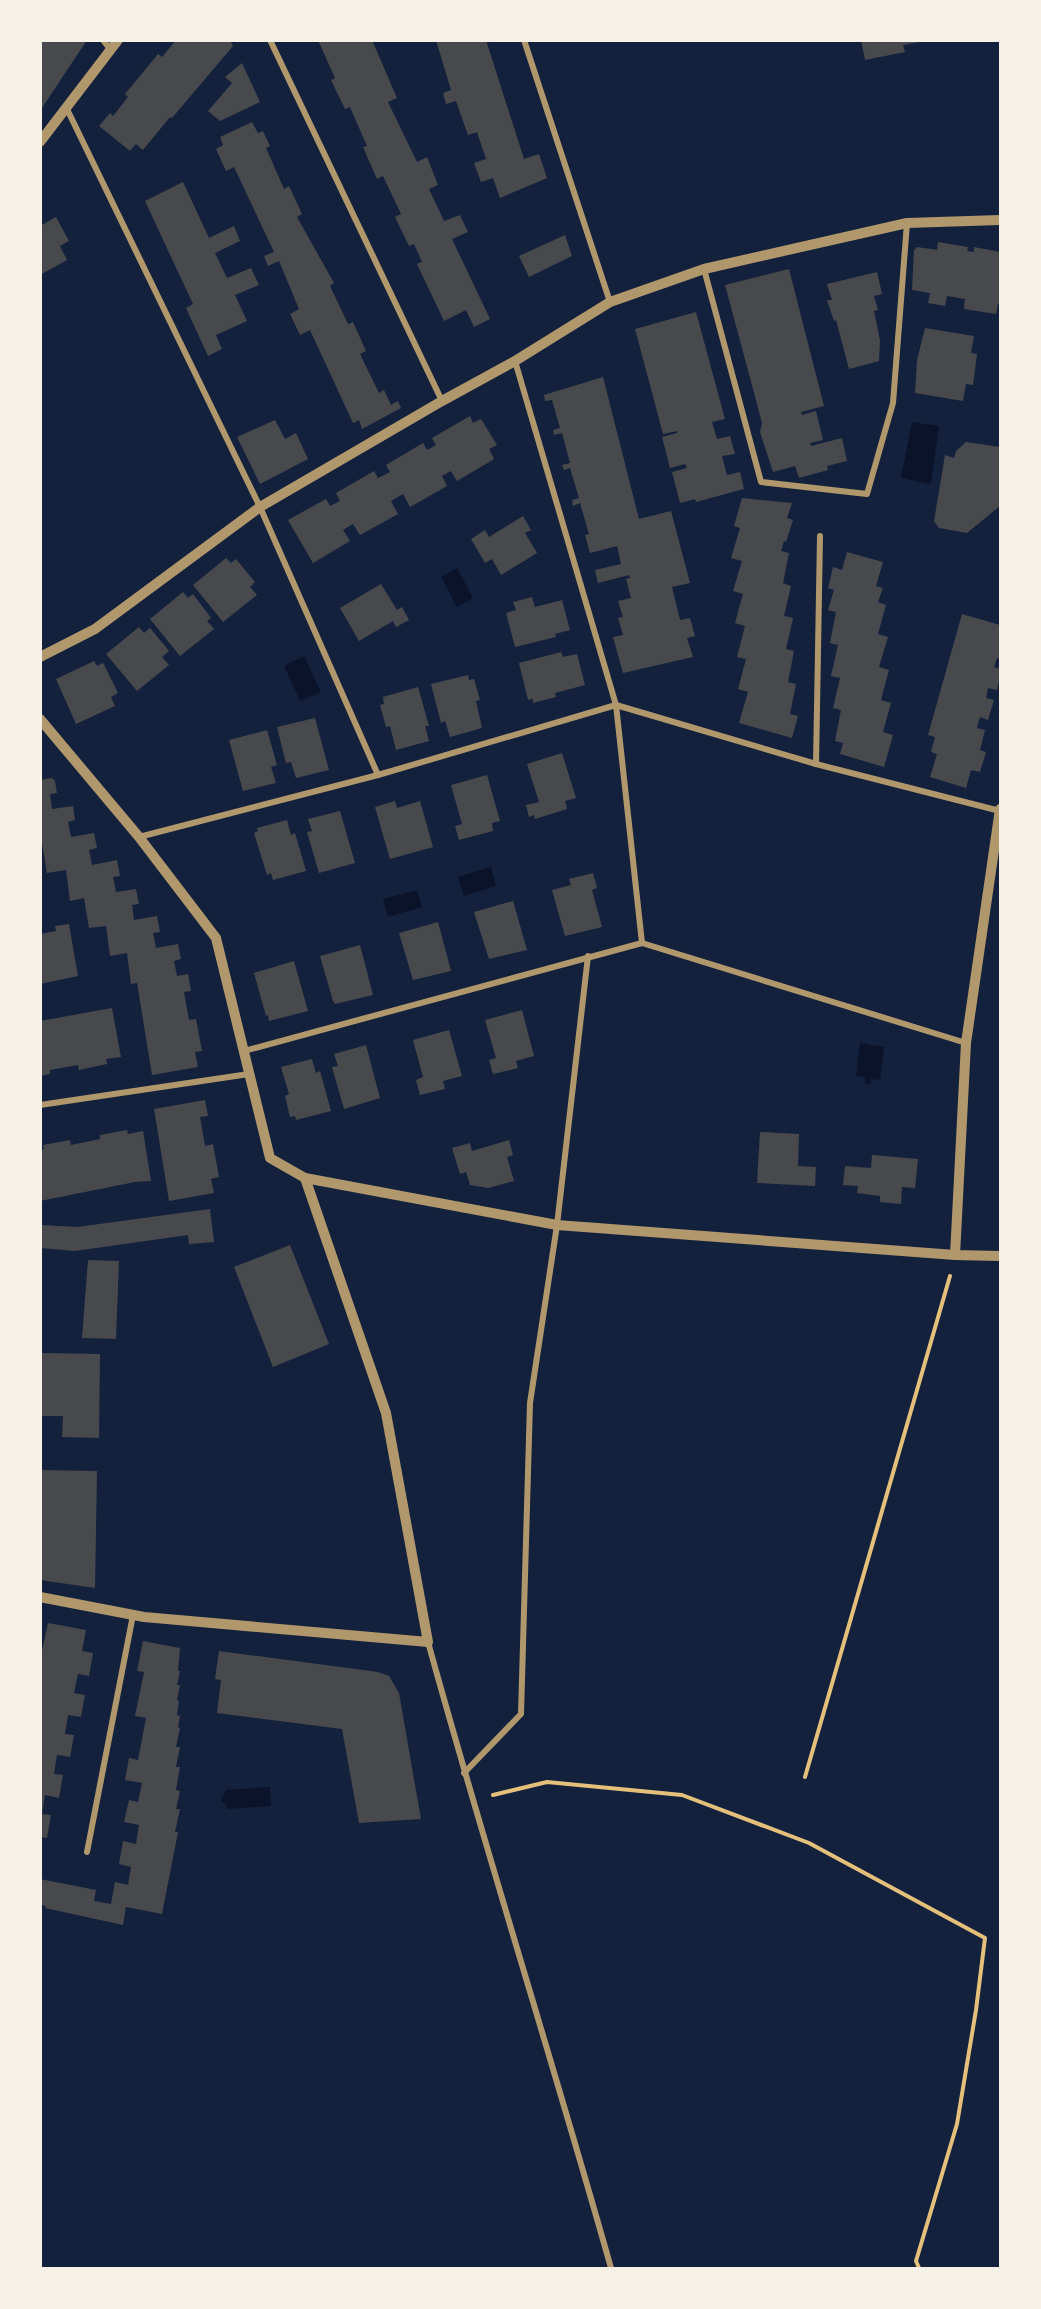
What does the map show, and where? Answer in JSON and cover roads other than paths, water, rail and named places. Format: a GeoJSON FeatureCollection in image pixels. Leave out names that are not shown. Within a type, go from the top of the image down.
{"type":"FeatureCollection","features":[{"type":"Feature","properties":{"kind":"street"},"geometry":{"type":"LineString","coordinates":[[40,142],[67,109],[106,45],[118,40]]}},
{"type":"Feature","properties":{"kind":"street"},"geometry":{"type":"LineString","coordinates":[[270,40],[442,401]]}},
{"type":"Feature","properties":{"kind":"street"},"geometry":{"type":"LineString","coordinates":[[524,40],[610,302]]}},
{"type":"Feature","properties":{"kind":"street"},"geometry":{"type":"LineString","coordinates":[[67,109],[260,507],[378,775]]}},
{"type":"Feature","properties":{"kind":"street"},"geometry":{"type":"LineString","coordinates":[[40,657],[95,629],[260,507],[515,361],[610,302],[704,268],[907,223],[1000,220]]}},
{"type":"Feature","properties":{"kind":"street"},"geometry":{"type":"LineString","coordinates":[[704,268],[761,482],[867,494],[893,403],[907,223]]}},
{"type":"Feature","properties":{"kind":"street"},"geometry":{"type":"LineString","coordinates":[[515,361],[616,705],[642,943]]}},
{"type":"Feature","properties":{"kind":"street"},"geometry":{"type":"LineString","coordinates":[[816,764],[820,536]]}},
{"type":"Feature","properties":{"kind":"street"},"geometry":{"type":"LineString","coordinates":[[139,837],[378,775],[616,705],[816,764],[1000,810],[966,1043],[956,1255]]}},
{"type":"Feature","properties":{"kind":"street"},"geometry":{"type":"LineString","coordinates":[[40,719],[139,837],[216,938],[270,1158],[305,1178],[557,1225],[956,1255],[1000,1256]]}},
{"type":"Feature","properties":{"kind":"street"},"geometry":{"type":"LineString","coordinates":[[244,1051],[642,943],[966,1043]]}},
{"type":"Feature","properties":{"kind":"street"},"geometry":{"type":"LineString","coordinates":[[464,1773],[521,1714],[530,1402],[557,1225],[588,956]]}},
{"type":"Feature","properties":{"kind":"street"},"geometry":{"type":"LineString","coordinates":[[40,1105],[249,1074]]}},
{"type":"Feature","properties":{"kind":"street"},"geometry":{"type":"LineString","coordinates":[[305,1178],[386,1413],[428,1642],[472,1801],[579,2153],[611,2268]]}},
{"type":"Feature","properties":{"kind":"street"},"geometry":{"type":"LineString","coordinates":[[40,1597],[133,1615],[274,1630],[428,1642]]}},
{"type":"Feature","properties":{"kind":"street"},"geometry":{"type":"LineString","coordinates":[[87,1852],[133,1615]]}},
{"type":"Feature","properties":{"kind":"water"},"geometry":{"type":"Polygon","coordinates":[[[912,422],[939,426],[931,484],[901,478],[912,422]]]}},
{"type":"Feature","properties":{"kind":"water"},"geometry":{"type":"Polygon","coordinates":[[[457,568],[473,598],[457,607],[441,577],[457,568]]]}},
{"type":"Feature","properties":{"kind":"water"},"geometry":{"type":"Polygon","coordinates":[[[304,656],[321,692],[300,701],[284,666],[304,656]]]}},
{"type":"Feature","properties":{"kind":"water"},"geometry":{"type":"Polygon","coordinates":[[[491,867],[496,886],[464,896],[458,877],[491,867]]]}},
{"type":"Feature","properties":{"kind":"water"},"geometry":{"type":"Polygon","coordinates":[[[417,890],[422,907],[388,917],[383,899],[417,890]]]}},
{"type":"Feature","properties":{"kind":"water"},"geometry":{"type":"Polygon","coordinates":[[[860,1043],[884,1047],[880,1080],[871,1079],[870,1085],[865,1084],[865,1077],[856,1076],[860,1043]]]}},
{"type":"Feature","properties":{"kind":"water"},"geometry":{"type":"Polygon","coordinates":[[[270,1787],[271,1806],[227,1809],[221,1801],[226,1790],[270,1787]]]}}]}
